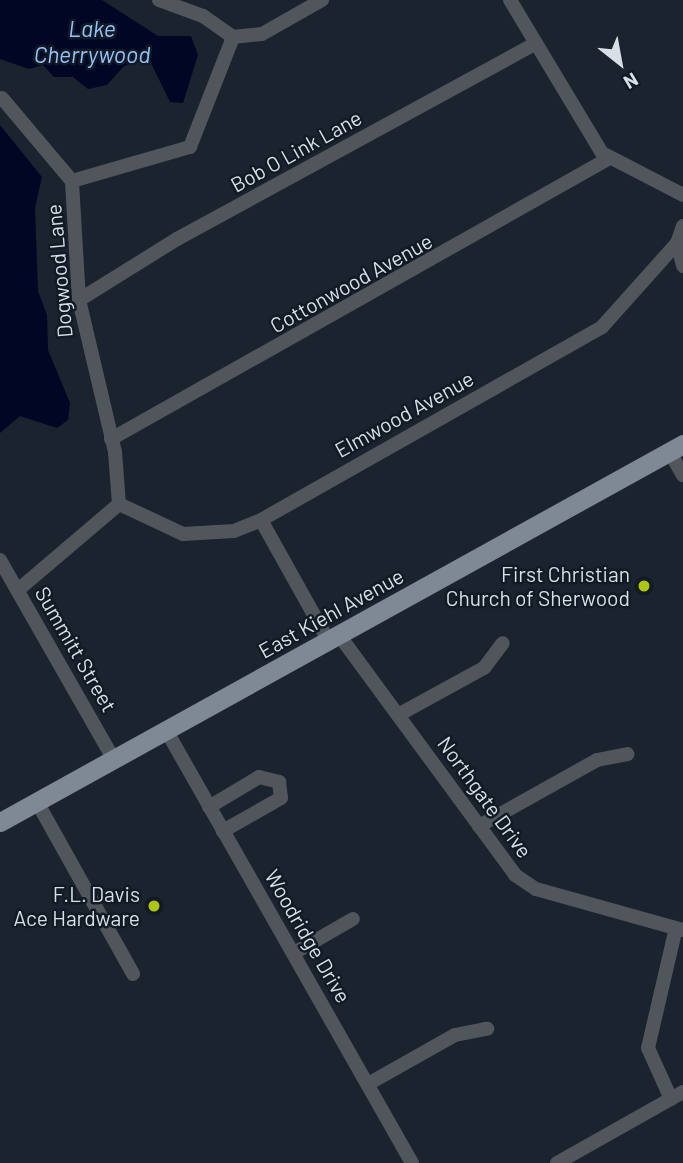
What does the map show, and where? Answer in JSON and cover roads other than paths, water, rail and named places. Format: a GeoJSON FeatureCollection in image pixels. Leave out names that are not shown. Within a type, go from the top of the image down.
{"type":"FeatureCollection","features":[{"type":"Feature","properties":{"kind":"main road","name":"East Kiehl Avenue"},"geometry":{"type":"LineString","coordinates":[[0,822],[676,448]]}},
{"type":"Feature","properties":{"kind":"street"},"geometry":{"type":"LineString","coordinates":[[159,0],[203,16],[233,37],[262,34],[323,0]]}},
{"type":"Feature","properties":{"kind":"street"},"geometry":{"type":"LineString","coordinates":[[510,0],[608,159],[683,195]]}},
{"type":"Feature","properties":{"kind":"street","name":"Dogwood Lane"},"geometry":{"type":"LineString","coordinates":[[119,504],[111,439],[79,300],[72,181],[190,147],[233,37]]}},
{"type":"Feature","properties":{"kind":"street","name":"Bob O Link Lane"},"geometry":{"type":"LineString","coordinates":[[79,300],[177,239],[536,43]]}},
{"type":"Feature","properties":{"kind":"street"},"geometry":{"type":"LineString","coordinates":[[2,99],[72,181]]}},
{"type":"Feature","properties":{"kind":"street","name":"Cottonwood Avenue"},"geometry":{"type":"LineString","coordinates":[[111,439],[608,159]]}},
{"type":"Feature","properties":{"kind":"street"},"geometry":{"type":"LineString","coordinates":[[683,226],[677,243],[683,266]]}},
{"type":"Feature","properties":{"kind":"street","name":"Elmwood Avenue"},"geometry":{"type":"LineString","coordinates":[[119,504],[183,534],[234,531],[261,520],[601,327],[677,243]]}},
{"type":"Feature","properties":{"kind":"street"},"geometry":{"type":"LineString","coordinates":[[676,448],[683,475]]}},
{"type":"Feature","properties":{"kind":"street"},"geometry":{"type":"LineString","coordinates":[[18,590],[119,504]]}},
{"type":"Feature","properties":{"kind":"street","name":"Northgate Drive"},"geometry":{"type":"LineString","coordinates":[[261,520],[334,638],[398,715],[528,886],[679,929]]}},
{"type":"Feature","properties":{"kind":"street","name":"Summitt Street"},"geometry":{"type":"LineString","coordinates":[[0,560],[114,760]]}},
{"type":"Feature","properties":{"kind":"street"},"geometry":{"type":"LineString","coordinates":[[398,715],[484,668],[503,643]]}},
{"type":"Feature","properties":{"kind":"street","name":"Woodridge Drive"},"geometry":{"type":"LineString","coordinates":[[166,730],[412,1163]]}},
{"type":"Feature","properties":{"kind":"street"},"geometry":{"type":"LineString","coordinates":[[480,826],[597,760],[627,754]]}},
{"type":"Feature","properties":{"kind":"street"},"geometry":{"type":"LineString","coordinates":[[209,807],[260,778],[279,782],[281,798],[223,831]]}},
{"type":"Feature","properties":{"kind":"street"},"geometry":{"type":"LineString","coordinates":[[37,802],[133,974]]}},
{"type":"Feature","properties":{"kind":"street"},"geometry":{"type":"LineString","coordinates":[[294,953],[353,919]]}},
{"type":"Feature","properties":{"kind":"street"},"geometry":{"type":"LineString","coordinates":[[557,1163],[677,1096],[648,1048],[679,929]]}},
{"type":"Feature","properties":{"kind":"street"},"geometry":{"type":"LineString","coordinates":[[368,1084],[455,1035],[487,1029]]}},
{"type":"Feature","properties":{"kind":"water","name":"Lake Cherrywood"},"geometry":{"type":"Polygon","coordinates":[[[0,0],[102,0],[158,36],[191,36],[198,55],[183,103],[170,102],[148,57],[124,66],[107,85],[88,89],[73,77],[54,77],[43,65],[29,69],[0,59],[0,0]]]}},
{"type":"Feature","properties":{"kind":"water"},"geometry":{"type":"Polygon","coordinates":[[[0,125],[42,177],[35,208],[38,291],[47,315],[48,350],[70,403],[68,420],[57,428],[20,416],[0,433],[0,125]]]}},
{"type":"Feature","properties":{"kind":"place","name":"First Christian Church of Sherwood"},"geometry":{"type":"Point","coordinates":[644,586]}},
{"type":"Feature","properties":{"kind":"place","name":"F.L. Davis Ace Hardware"},"geometry":{"type":"Point","coordinates":[154,906]}}]}
